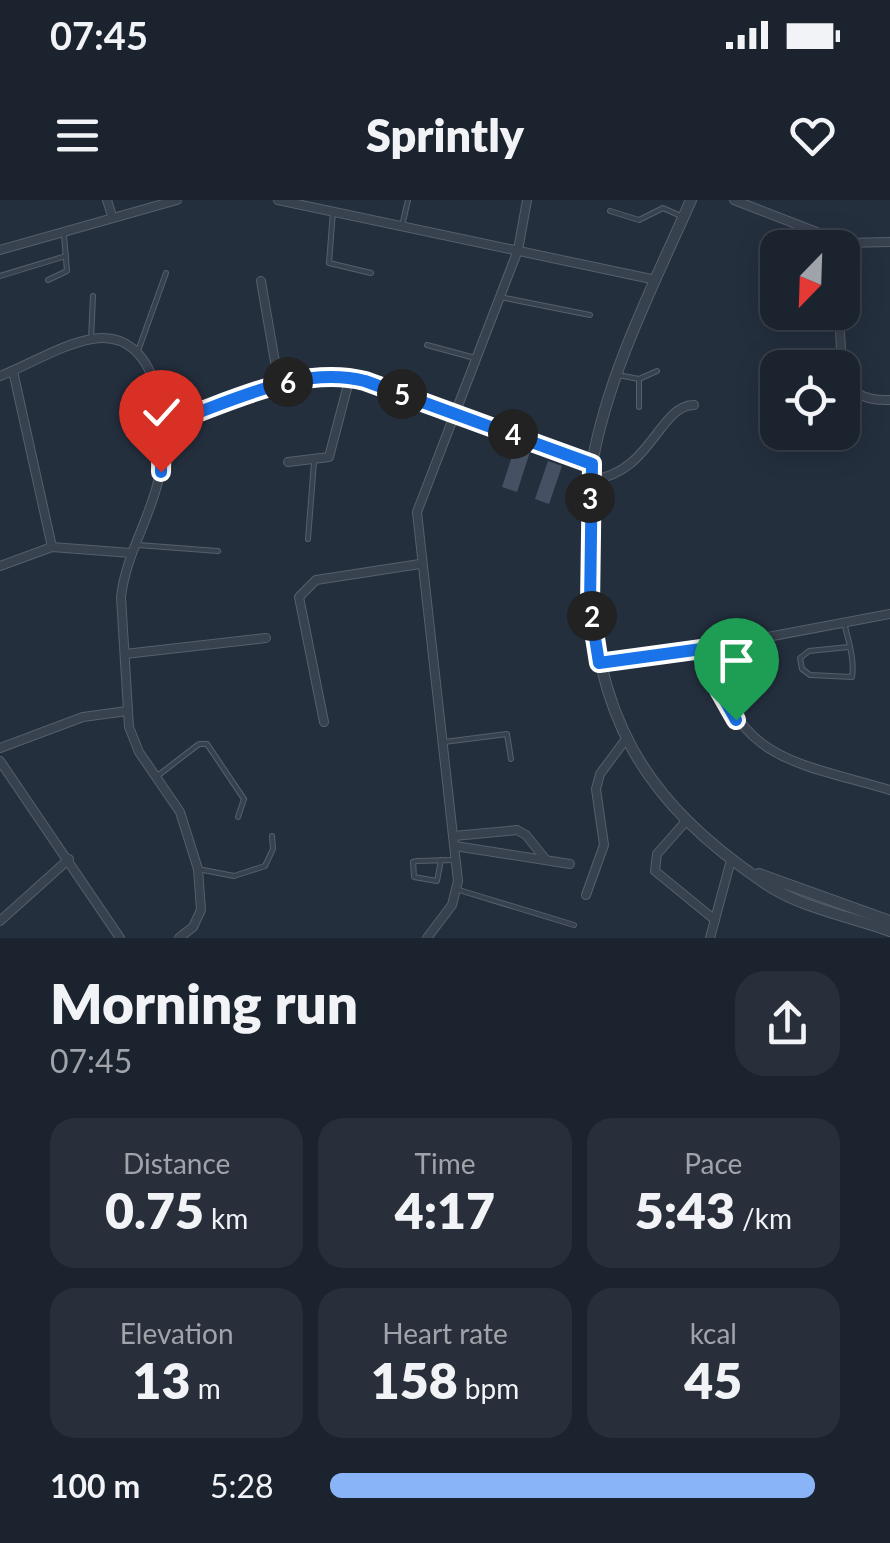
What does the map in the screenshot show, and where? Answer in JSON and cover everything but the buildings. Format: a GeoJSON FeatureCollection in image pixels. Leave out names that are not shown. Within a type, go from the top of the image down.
{"type":"FeatureCollection","features":[{"type":"Feature","properties":{"kind":"street"},"geometry":{"type":"LineString","coordinates":[[108,200],[112,216]]}},
{"type":"Feature","properties":{"kind":"street"},"geometry":{"type":"LineString","coordinates":[[0,250],[176,200]]}},
{"type":"Feature","properties":{"kind":"street"},"geometry":{"type":"LineString","coordinates":[[278,200],[656,280]]}},
{"type":"Feature","properties":{"kind":"street"},"geometry":{"type":"LineString","coordinates":[[427,938],[459,890],[417,512],[518,250],[527,200]]}},
{"type":"Feature","properties":{"kind":"street"},"geometry":{"type":"LineString","coordinates":[[690,200],[618,375],[592,464],[590,606],[608,700],[626,739],[688,820],[731,860],[885,927],[871,938]]}},
{"type":"Feature","properties":{"kind":"street"},"geometry":{"type":"LineString","coordinates":[[734,200],[811,230]]}},
{"type":"Feature","properties":{"kind":"street"},"geometry":{"type":"LineString","coordinates":[[860,243],[890,242]]}},
{"type":"Feature","properties":{"kind":"street"},"geometry":{"type":"LineString","coordinates":[[260,281],[279,385]]}},
{"type":"Feature","properties":{"kind":"street"},"geometry":{"type":"LineString","coordinates":[[0,376],[91,339],[115,339],[138,351],[148,365],[162,425],[161,472],[133,549],[121,597],[127,711],[132,739],[180,812],[198,869],[201,910],[193,927],[179,938]]}},
{"type":"Feature","properties":{"kind":"street"},"geometry":{"type":"LineString","coordinates":[[14,371],[52,547]]}},
{"type":"Feature","properties":{"kind":"street"},"geometry":{"type":"LineString","coordinates":[[162,425],[311,376],[350,377],[592,464]]}},
{"type":"Feature","properties":{"kind":"street"},"geometry":{"type":"LineString","coordinates":[[288,462],[314,462],[329,457],[335,449],[350,377]]}},
{"type":"Feature","properties":{"kind":"street"},"geometry":{"type":"LineString","coordinates":[[860,396],[890,400]]}},
{"type":"Feature","properties":{"kind":"street"},"geometry":{"type":"LineString","coordinates":[[590,480],[622,473],[678,409],[694,405]]}},
{"type":"Feature","properties":{"kind":"street"},"geometry":{"type":"LineString","coordinates":[[0,566],[52,547],[133,549]]}},
{"type":"Feature","properties":{"kind":"street"},"geometry":{"type":"LineString","coordinates":[[324,722],[300,597],[304,588],[316,580],[420,564]]}},
{"type":"Feature","properties":{"kind":"street"},"geometry":{"type":"LineString","coordinates":[[599,663],[709,648],[890,614]]}},
{"type":"Feature","properties":{"kind":"street"},"geometry":{"type":"LineString","coordinates":[[125,654],[266,638]]}},
{"type":"Feature","properties":{"kind":"street"},"geometry":{"type":"LineString","coordinates":[[709,648],[728,709],[764,747],[791,761],[890,790]]}},
{"type":"Feature","properties":{"kind":"street"},"geometry":{"type":"LineString","coordinates":[[0,748],[83,717],[127,711]]}},
{"type":"Feature","properties":{"kind":"street"},"geometry":{"type":"LineString","coordinates":[[586,895],[604,845],[596,789],[600,774],[626,739]]}},
{"type":"Feature","properties":{"kind":"street"},"geometry":{"type":"LineString","coordinates":[[0,761],[120,938]]}},
{"type":"Feature","properties":{"kind":"street"},"geometry":{"type":"LineString","coordinates":[[688,820],[657,854],[655,871],[715,920]]}},
{"type":"Feature","properties":{"kind":"street"},"geometry":{"type":"LineString","coordinates":[[454,841],[476,834],[522,832],[546,860]]}},
{"type":"Feature","properties":{"kind":"street"},"geometry":{"type":"LineString","coordinates":[[476,834],[478,849]]}},
{"type":"Feature","properties":{"kind":"street"},"geometry":{"type":"LineString","coordinates":[[454,841],[478,849],[570,864]]}},
{"type":"Feature","properties":{"kind":"street"},"geometry":{"type":"LineString","coordinates":[[0,922],[69,859]]}},
{"type":"Feature","properties":{"kind":"street"},"geometry":{"type":"LineString","coordinates":[[710,938],[731,860]]}},
{"type":"Feature","properties":{"kind":"lane"},"geometry":{"type":"LineString","coordinates":[[402,226],[408,200]]}},
{"type":"Feature","properties":{"kind":"lane"},"geometry":{"type":"LineString","coordinates":[[610,211],[639,220],[663,208],[683,217]]}},
{"type":"Feature","properties":{"kind":"lane"},"geometry":{"type":"LineString","coordinates":[[333,212],[329,263],[371,274]]}},
{"type":"Feature","properties":{"kind":"lane"},"geometry":{"type":"LineString","coordinates":[[48,280],[65,274],[64,230]]}},
{"type":"Feature","properties":{"kind":"lane"},"geometry":{"type":"LineString","coordinates":[[0,276],[66,256]]}},
{"type":"Feature","properties":{"kind":"lane"},"geometry":{"type":"LineString","coordinates":[[138,351],[166,274]]}},
{"type":"Feature","properties":{"kind":"lane"},"geometry":{"type":"LineString","coordinates":[[91,339],[93,296]]}},
{"type":"Feature","properties":{"kind":"lane"},"geometry":{"type":"LineString","coordinates":[[500,297],[590,314]]}},
{"type":"Feature","properties":{"kind":"lane"},"geometry":{"type":"LineString","coordinates":[[426,345],[476,358]]}},
{"type":"Feature","properties":{"kind":"lane"},"geometry":{"type":"LineString","coordinates":[[618,375],[639,380],[657,370]]}},
{"type":"Feature","properties":{"kind":"lane"},"geometry":{"type":"LineString","coordinates":[[639,380],[640,407]]}},
{"type":"Feature","properties":{"kind":"lane"},"geometry":{"type":"LineString","coordinates":[[308,539],[314,462]]}},
{"type":"Feature","properties":{"kind":"lane"},"geometry":{"type":"LineString","coordinates":[[133,549],[218,552]]}},
{"type":"Feature","properties":{"kind":"lane"},"geometry":{"type":"LineString","coordinates":[[844,622],[850,647],[854,673],[849,679],[810,674],[802,669],[803,654],[850,647]]}},
{"type":"Feature","properties":{"kind":"lane"},"geometry":{"type":"LineString","coordinates":[[444,742],[507,734],[511,760]]}},
{"type":"Feature","properties":{"kind":"lane"},"geometry":{"type":"LineString","coordinates":[[156,777],[199,744],[207,744],[244,799],[238,817]]}},
{"type":"Feature","properties":{"kind":"lane"},"geometry":{"type":"LineString","coordinates":[[198,869],[234,876],[264,866],[274,849],[272,836]]}},
{"type":"Feature","properties":{"kind":"lane"},"geometry":{"type":"LineString","coordinates":[[441,860],[437,881],[414,877],[414,862],[441,860],[456,860]]}},
{"type":"Feature","properties":{"kind":"lane"},"geometry":{"type":"LineString","coordinates":[[459,890],[574,926]]}},
{"type":"Feature","properties":{"kind":"route"},"geometry":{"type":"LineString","coordinates":[[161,472],[162,425],[279,385],[328,374],[365,381],[592,464],[590,606],[599,663],[709,648],[719,690],[736,720]]}}]}
